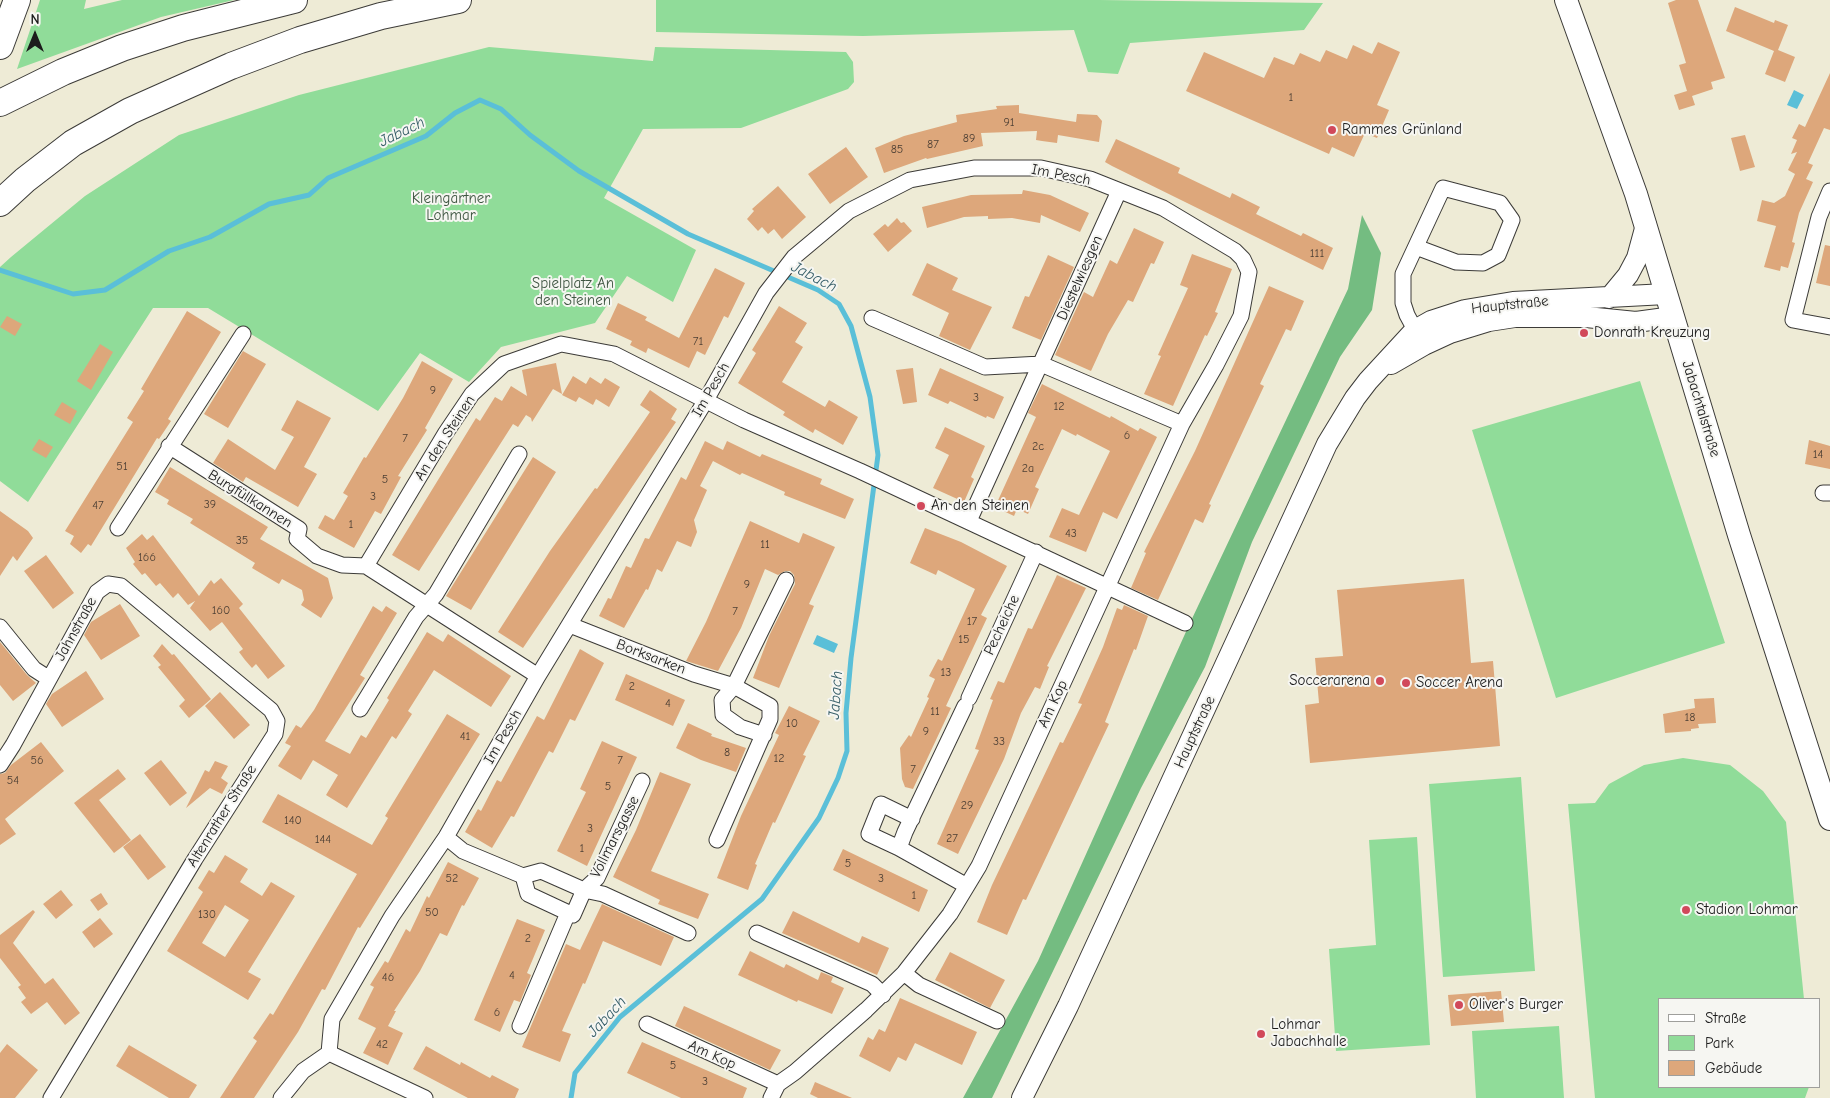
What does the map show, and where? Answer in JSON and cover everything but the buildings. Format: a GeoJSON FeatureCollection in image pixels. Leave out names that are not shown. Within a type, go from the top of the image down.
{"type":"FeatureCollection","features":[{"type":"Feature","properties":{"kind":"highway"},"geometry":{"type":"LineString","coordinates":[[0,46],[17,0]]}},
{"type":"Feature","properties":{"kind":"highway"},"geometry":{"type":"LineString","coordinates":[[0,103],[63,72],[122,48],[183,28],[294,0]]}},
{"type":"Feature","properties":{"kind":"highway"},"geometry":{"type":"LineString","coordinates":[[0,203],[25,180],[73,143],[130,111],[222,70],[300,40],[381,16],[458,0]]}},
{"type":"Feature","properties":{"kind":"main road","name":"Jabachtalstraße"},"geometry":{"type":"LineString","coordinates":[[1566,0],[1599,86],[1646,226],[1742,544],[1830,820]]}},
{"type":"Feature","properties":{"kind":"main road"},"geometry":{"type":"LineString","coordinates":[[1608,298],[1628,276],[1637,258],[1646,226]]}},
{"type":"Feature","properties":{"kind":"main road","name":"Hauptstraße"},"geometry":{"type":"LineString","coordinates":[[1022,1098],[1068,1006],[1327,444],[1355,398],[1378,372],[1445,316],[1486,305],[1542,300],[1666,294]]}},
{"type":"Feature","properties":{"kind":"main road","name":"Hauptstraße"},"geometry":{"type":"LineString","coordinates":[[1419,337],[1515,317],[1542,315],[1636,322],[1673,317]]}},
{"type":"Feature","properties":{"kind":"street","name":"Im Pesch"},"geometry":{"type":"LineString","coordinates":[[328,1053],[332,1019],[392,916],[446,837],[538,676],[706,400],[766,293],[786,266],[850,211],[910,180],[974,168],[1041,168],[1090,179],[1163,208],[1221,242],[1243,259],[1249,272],[1240,316],[1216,365],[1182,424]]}},
{"type":"Feature","properties":{"kind":"street"},"geometry":{"type":"LineString","coordinates":[[1416,247],[1456,262],[1483,263],[1498,255],[1512,220],[1500,203],[1444,188],[1403,274],[1403,303],[1419,337]]}},
{"type":"Feature","properties":{"kind":"street","name":"Diestelwiesgen"},"geometry":{"type":"LineString","coordinates":[[969,521],[1119,191]]}},
{"type":"Feature","properties":{"kind":"street"},"geometry":{"type":"LineString","coordinates":[[1830,191],[1819,217],[1793,320],[1830,328]]}},
{"type":"Feature","properties":{"kind":"street"},"geometry":{"type":"LineString","coordinates":[[872,318],[986,366],[1041,364],[1182,424]]}},
{"type":"Feature","properties":{"kind":"street"},"geometry":{"type":"LineString","coordinates":[[118,528],[169,446],[244,334]]}},
{"type":"Feature","properties":{"kind":"street","name":"An den Steinen"},"geometry":{"type":"LineString","coordinates":[[366,566],[445,434],[472,394],[504,364],[561,344],[614,354],[744,420],[969,521],[1185,623]]}},
{"type":"Feature","properties":{"kind":"street","name":"Am Kop"},"geometry":{"type":"LineString","coordinates":[[771,1098],[778,1084],[795,1072],[883,995],[904,973],[950,914],[978,866],[1108,588],[1182,424]]}},
{"type":"Feature","properties":{"kind":"street","name":"Burgfüllkannen"},"geometry":{"type":"LineString","coordinates":[[169,446],[299,529],[297,539],[317,556],[342,565],[366,566]]}},
{"type":"Feature","properties":{"kind":"street"},"geometry":{"type":"LineString","coordinates":[[360,709],[416,617],[427,606],[519,454]]}},
{"type":"Feature","properties":{"kind":"street","name":"Pecheiche"},"geometry":{"type":"LineString","coordinates":[[899,848],[1036,552]]}},
{"type":"Feature","properties":{"kind":"street"},"geometry":{"type":"LineString","coordinates":[[366,566],[538,676]]}},
{"type":"Feature","properties":{"kind":"street"},"geometry":{"type":"LineString","coordinates":[[764,735],[740,727],[723,715],[722,700],[734,686],[786,580]]}},
{"type":"Feature","properties":{"kind":"street","name":"Jahnstraße"},"geometry":{"type":"LineString","coordinates":[[0,765],[13,745],[48,678],[97,592],[108,584]]}},
{"type":"Feature","properties":{"kind":"street","name":"Altenrather Straße"},"geometry":{"type":"LineString","coordinates":[[51,1098],[195,859],[275,734],[277,721],[270,710],[121,586],[108,584]]}},
{"type":"Feature","properties":{"kind":"street","name":"Borksarken"},"geometry":{"type":"LineString","coordinates":[[570,625],[694,674],[734,686],[770,706],[770,719],[764,735],[717,840]]}},
{"type":"Feature","properties":{"kind":"street","name":"Jahnstraße"},"geometry":{"type":"LineString","coordinates":[[0,627],[34,669],[48,678]]}},
{"type":"Feature","properties":{"kind":"street","name":"Vollmarsgasse"},"geometry":{"type":"LineString","coordinates":[[520,1026],[568,913],[573,915],[584,890],[597,878],[642,781]]}},
{"type":"Feature","properties":{"kind":"street"},"geometry":{"type":"LineString","coordinates":[[912,819],[881,804],[869,834],[899,848],[967,886]]}},
{"type":"Feature","properties":{"kind":"street","name":"Vollmarsgasse"},"geometry":{"type":"LineString","coordinates":[[446,837],[463,851],[523,876],[541,871],[584,890],[603,894],[688,934]]}},
{"type":"Feature","properties":{"kind":"street"},"geometry":{"type":"LineString","coordinates":[[523,876],[528,894],[568,913]]}},
{"type":"Feature","properties":{"kind":"street"},"geometry":{"type":"LineString","coordinates":[[757,934],[872,984],[883,995]]}},
{"type":"Feature","properties":{"kind":"street"},"geometry":{"type":"LineString","coordinates":[[904,973],[919,985],[997,1020]]}},
{"type":"Feature","properties":{"kind":"street","name":"Am Kop"},"geometry":{"type":"LineString","coordinates":[[647,1024],[778,1084]]}},
{"type":"Feature","properties":{"kind":"street"},"geometry":{"type":"LineString","coordinates":[[280,1098],[303,1071],[328,1053],[425,1098]]}},
{"type":"Feature","properties":{"kind":"green space"},"geometry":{"type":"Polygon","coordinates":[[[40,0],[86,0],[84,9],[122,0],[234,0],[161,17],[17,69],[40,0]]]}},
{"type":"Feature","properties":{"kind":"green space"},"geometry":{"type":"Polygon","coordinates":[[[656,0],[1100,0],[1323,3],[1304,30],[1130,43],[1118,74],[1088,72],[1074,30],[863,36],[656,32],[656,0]]]}},
{"type":"Feature","properties":{"kind":"green space","name":"Kleingärtner Lohmar"},"geometry":{"type":"Polygon","coordinates":[[[489,47],[653,61],[655,47],[846,52],[853,62],[854,82],[848,89],[741,128],[643,129],[604,198],[696,250],[673,302],[627,276],[595,323],[501,347],[469,382],[420,353],[378,411],[208,308],[153,308],[28,502],[0,481],[0,267],[11,257],[85,196],[179,135],[299,95],[489,47]]]}},
{"type":"Feature","properties":{"kind":"green space"},"geometry":{"type":"Polygon","coordinates":[[[1362,215],[1381,253],[1372,310],[1340,357],[1252,542],[1205,667],[1141,788],[992,1098],[963,1098],[1038,961],[1189,625],[1348,289],[1362,215]]]}},
{"type":"Feature","properties":{"kind":"green space"},"geometry":{"type":"Polygon","coordinates":[[[1640,381],[1725,643],[1556,698],[1472,430],[1640,381]]]}},
{"type":"Feature","properties":{"kind":"green space","name":"Stadion Lohmar"},"geometry":{"type":"Polygon","coordinates":[[[1683,758],[1730,765],[1763,791],[1786,822],[1804,998],[1658,998],[1658,1088],[1809,1088],[1805,1098],[1595,1098],[1568,804],[1595,803],[1609,784],[1644,765],[1683,758]]]}},
{"type":"Feature","properties":{"kind":"green space"},"geometry":{"type":"Polygon","coordinates":[[[1521,777],[1535,971],[1443,977],[1429,784],[1521,777]]]}},
{"type":"Feature","properties":{"kind":"green space"},"geometry":{"type":"Polygon","coordinates":[[[1417,837],[1430,1045],[1336,1051],[1329,949],[1376,945],[1369,840],[1417,837]]]}},
{"type":"Feature","properties":{"kind":"green space"},"geometry":{"type":"Polygon","coordinates":[[[1559,1026],[1564,1098],[1476,1098],[1472,1031],[1559,1026]]]}},
{"type":"Feature","properties":{"kind":"water"},"geometry":{"type":"Polygon","coordinates":[[[1794,90],[1804,95],[1797,109],[1787,105],[1794,90]]]}},
{"type":"Feature","properties":{"kind":"water"},"geometry":{"type":"Polygon","coordinates":[[[817,635],[838,644],[834,653],[813,644],[817,635]]]}},
{"type":"Feature","properties":{"kind":"waterway","name":"Jabach"},"geometry":{"type":"LineString","coordinates":[[0,270],[73,294],[105,290],[169,251],[210,237],[269,204],[309,195],[328,178],[426,136],[455,113],[480,100],[501,109],[530,135],[579,171],[688,234],[818,290],[839,304],[851,326],[870,397],[878,455],[851,658],[846,713],[847,751],[838,778],[819,818],[762,899],[620,1017],[575,1073],[571,1098]]}},
{"type":"Feature","properties":{"kind":"place","name":"Rammes Grünland"},"geometry":{"type":"Point","coordinates":[1332,130]}},
{"type":"Feature","properties":{"kind":"place","name":"Donrath Kreuzung"},"geometry":{"type":"Point","coordinates":[1584,333]}},
{"type":"Feature","properties":{"kind":"place","name":"An den Steinen"},"geometry":{"type":"Point","coordinates":[921,506]}},
{"type":"Feature","properties":{"kind":"place","name":"Soccerarena"},"geometry":{"type":"Point","coordinates":[1380,681]}},
{"type":"Feature","properties":{"kind":"place","name":"Soccer Arena"},"geometry":{"type":"Point","coordinates":[1406,683]}},
{"type":"Feature","properties":{"kind":"place","name":"Stadion Lohmar"},"geometry":{"type":"Point","coordinates":[1686,910]}},
{"type":"Feature","properties":{"kind":"place","name":"Oliver's Burger"},"geometry":{"type":"Point","coordinates":[1459,1005]}},
{"type":"Feature","properties":{"kind":"place","name":"Lohmar Jabachhalle"},"geometry":{"type":"Point","coordinates":[1261,1034]}},
{"type":"Feature","properties":{"kind":"park label","name":"Spielplatz An den Steinen"},"geometry":{"type":"Point","coordinates":[573,292]}}]}
